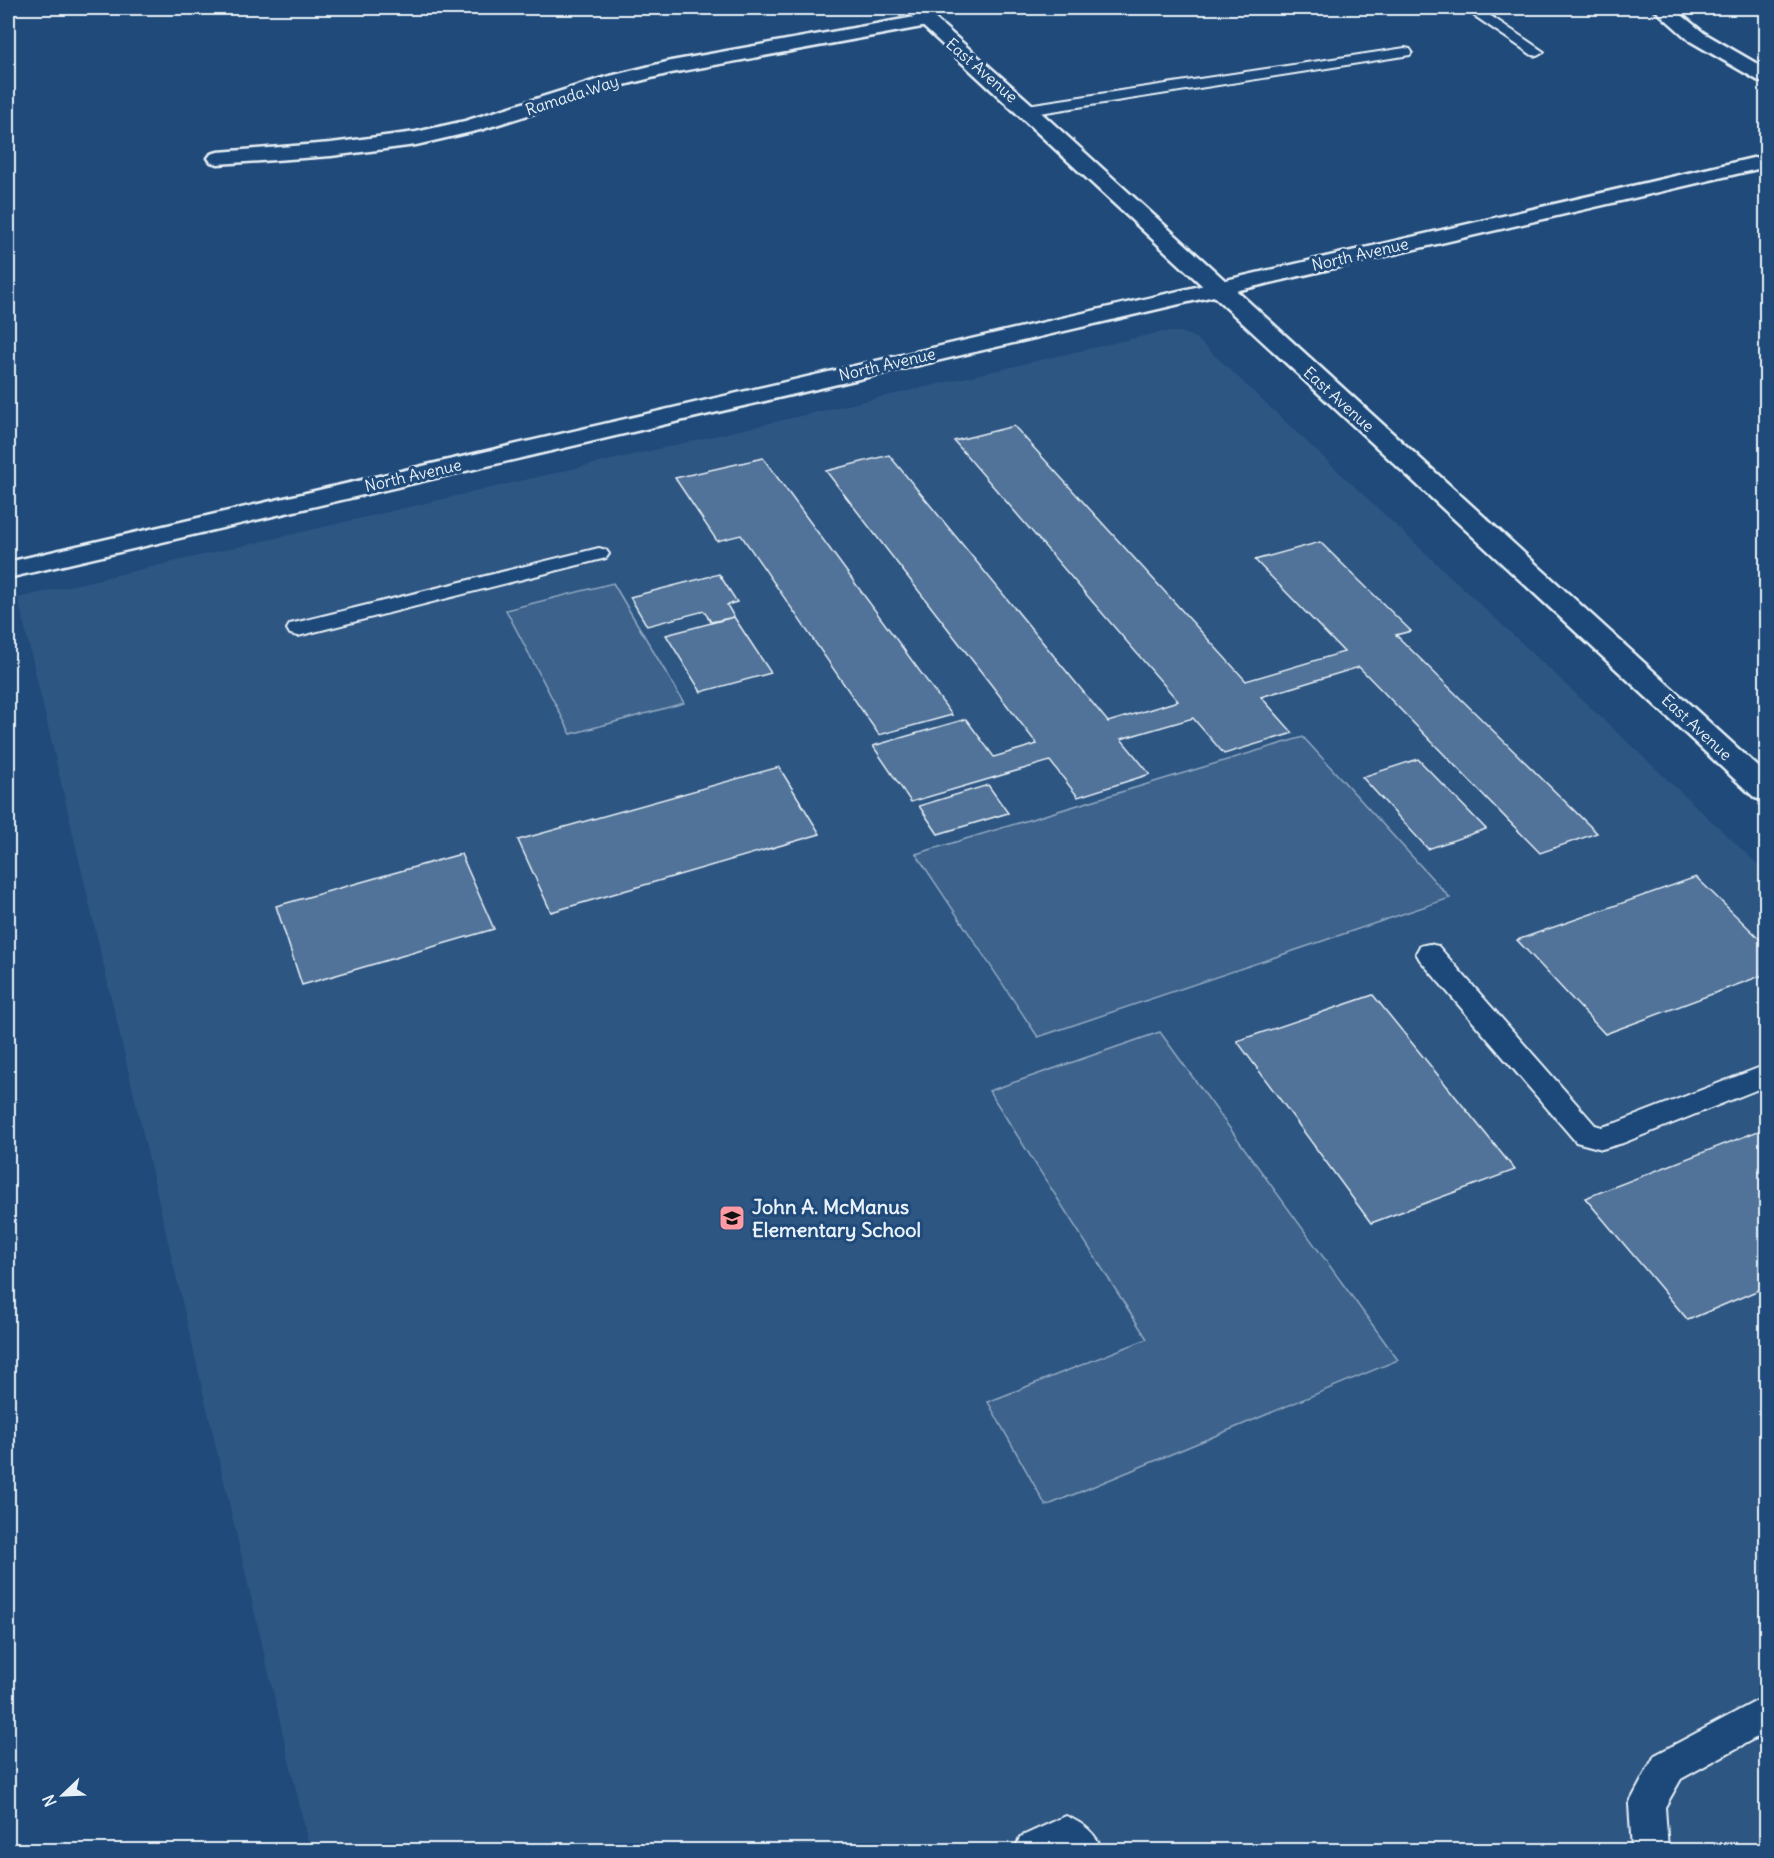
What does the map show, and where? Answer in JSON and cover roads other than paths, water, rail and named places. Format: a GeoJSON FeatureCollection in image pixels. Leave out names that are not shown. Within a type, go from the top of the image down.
{"type":"FeatureCollection","features":[{"type":"Feature","properties":{"kind":"street"},"geometry":{"type":"LineString","coordinates":[[1662,8],[1697,37],[1767,77]]}},
{"type":"Feature","properties":{"kind":"street","name":"East Avenue"},"geometry":{"type":"LineString","coordinates":[[916,11],[1027,110],[1767,790]]}},
{"type":"Feature","properties":{"kind":"street","name":"Ramada Way"},"geometry":{"type":"LineString","coordinates":[[218,158],[358,147],[442,133],[513,114],[597,84],[916,11]]}},
{"type":"Feature","properties":{"kind":"street","name":"North Avenue"},"geometry":{"type":"LineString","coordinates":[[8,570],[1216,286],[1767,160]]}},
{"type":"Feature","properties":{"kind":"lane"},"geometry":{"type":"LineString","coordinates":[[1470,8],[1537,52]]}},
{"type":"Feature","properties":{"kind":"lane"},"geometry":{"type":"LineString","coordinates":[[1027,110],[1405,52]]}},
{"type":"Feature","properties":{"kind":"lane"},"geometry":{"type":"LineString","coordinates":[[298,629],[599,554]]}},
{"type":"Feature","properties":{"kind":"lane"},"geometry":{"type":"LineString","coordinates":[[1429,953],[1586,1134],[1602,1138],[1623,1132],[1767,1075]]}},
{"type":"Feature","properties":{"kind":"lane"},"geometry":{"type":"LineString","coordinates":[[1650,1851],[1647,1804],[1668,1767],[1767,1713]]}},
{"type":"Feature","properties":{"kind":"lane"},"geometry":{"type":"LineString","coordinates":[[1033,1851],[1066,1834],[1084,1851]]}},
{"type":"Feature","properties":{"kind":"place","name":"John A. McManus Elementary School"},"geometry":{"type":"Point","coordinates":[732,1218]}}]}
